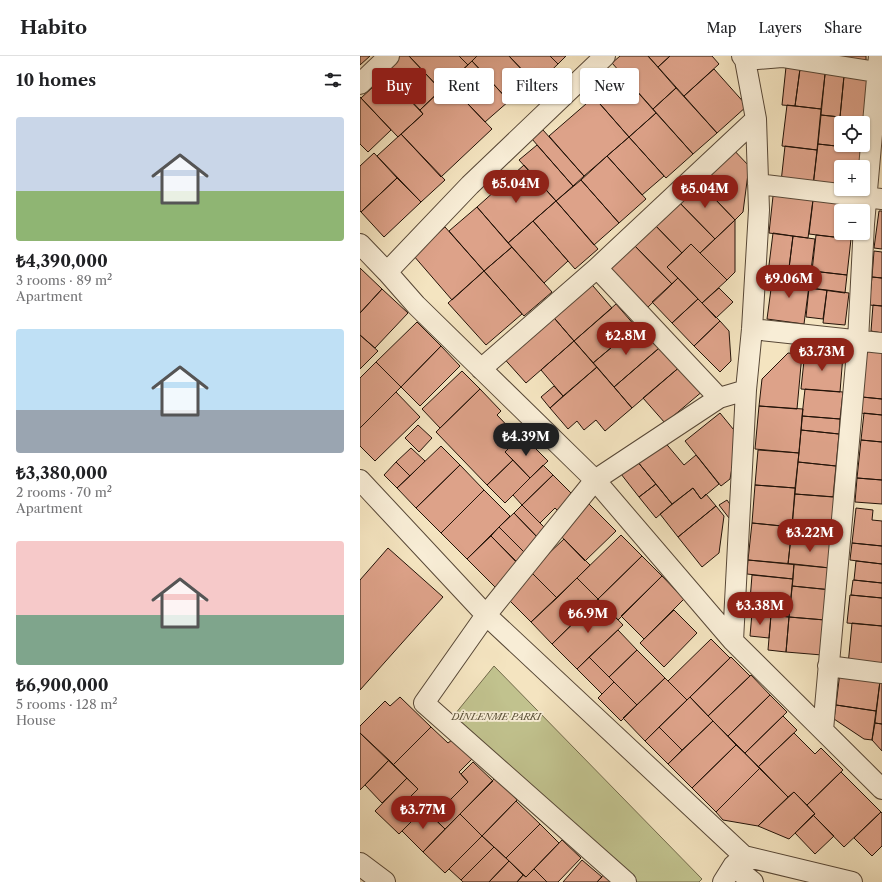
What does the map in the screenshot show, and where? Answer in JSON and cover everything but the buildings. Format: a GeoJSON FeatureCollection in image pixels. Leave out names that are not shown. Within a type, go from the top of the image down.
{"type":"FeatureCollection","features":[{"type":"Feature","properties":{"kind":"street"},"geometry":{"type":"LineString","coordinates":[[360,84],[389,56]]}},
{"type":"Feature","properties":{"kind":"street"},"geometry":{"type":"LineString","coordinates":[[387,272],[470,185],[605,56]]}},
{"type":"Feature","properties":{"kind":"street"},"geometry":{"type":"LineString","coordinates":[[733,641],[746,390],[752,329],[759,210],[756,119],[743,58],[782,57],[879,67],[874,198],[858,341],[823,730]]}},
{"type":"Feature","properties":{"kind":"street"},"geometry":{"type":"LineString","coordinates":[[481,369],[596,268],[756,119]]}},
{"type":"Feature","properties":{"kind":"street"},"geometry":{"type":"LineString","coordinates":[[758,184],[874,198]]}},
{"type":"Feature","properties":{"kind":"street"},"geometry":{"type":"LineString","coordinates":[[360,244],[416,305],[595,480],[733,641],[882,789]]}},
{"type":"Feature","properties":{"kind":"street"},"geometry":{"type":"LineString","coordinates":[[596,268],[719,398]]}},
{"type":"Feature","properties":{"kind":"street"},"geometry":{"type":"LineString","coordinates":[[752,329],[882,343]]}},
{"type":"Feature","properties":{"kind":"street"},"geometry":{"type":"LineString","coordinates":[[626,882],[424,703],[486,615],[595,480],[719,398],[746,390]]}},
{"type":"Feature","properties":{"kind":"street"},"geometry":{"type":"LineString","coordinates":[[360,480],[486,615],[733,868],[753,882]]}},
{"type":"Feature","properties":{"kind":"street"},"geometry":{"type":"LineString","coordinates":[[828,666],[882,672]]}},
{"type":"Feature","properties":{"kind":"street"},"geometry":{"type":"LineString","coordinates":[[360,864],[384,882]]}},
{"type":"Feature","properties":{"kind":"street"},"geometry":{"type":"LineString","coordinates":[[733,868],[852,882]]}},
{"type":"Feature","properties":{"kind":"green space","name":"DİNLENME PARKI"},"geometry":{"type":"Polygon","coordinates":[[[494,666],[702,879],[699,882],[633,882],[451,719],[494,666]]]}}]}
